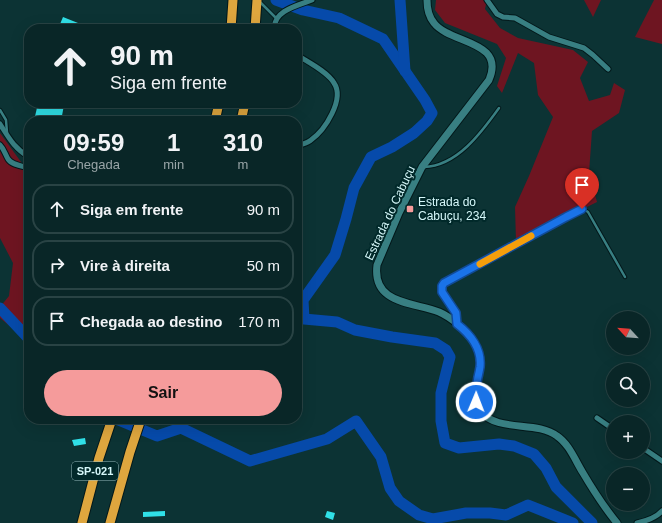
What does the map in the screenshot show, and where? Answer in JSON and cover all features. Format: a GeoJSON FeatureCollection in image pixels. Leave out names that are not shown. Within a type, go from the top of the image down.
{"type":"FeatureCollection","features":[{"type":"Feature","properties":{"kind":"highway"},"geometry":{"type":"LineString","coordinates":[[232,24],[233,0]]}},
{"type":"Feature","properties":{"kind":"highway"},"geometry":{"type":"LineString","coordinates":[[256,24],[258,0]]}},
{"type":"Feature","properties":{"kind":"highway","name":"SP-021"},"geometry":{"type":"LineString","coordinates":[[82,523],[99,458],[110,424]]}},
{"type":"Feature","properties":{"kind":"highway","name":"SP-021"},"geometry":{"type":"LineString","coordinates":[[110,523],[139,424]]}},
{"type":"Feature","properties":{"kind":"main road","name":"Estrada do Cabuçu"},"geometry":{"type":"LineString","coordinates":[[427,0],[427,7],[434,23],[440,29],[478,46],[486,52],[493,70],[489,80],[422,168],[399,213],[377,265],[377,282],[381,289],[398,301],[438,312],[466,330],[478,351],[480,366],[474,391],[476,402],[480,410],[487,417],[505,424],[547,430],[556,435],[565,443],[588,481],[617,523]]}},
{"type":"Feature","properties":{"kind":"street"},"geometry":{"type":"LineString","coordinates":[[274,24],[276,18],[281,14],[289,9],[312,0]]}},
{"type":"Feature","properties":{"kind":"street"},"geometry":{"type":"LineString","coordinates":[[487,0],[497,14],[503,17],[515,18],[549,37],[584,48],[608,70]]}},
{"type":"Feature","properties":{"kind":"street"},"geometry":{"type":"LineString","coordinates":[[302,58],[327,75],[334,83],[338,92],[337,101],[323,127],[311,141],[302,144]]}},
{"type":"Feature","properties":{"kind":"street"},"geometry":{"type":"LineString","coordinates":[[0,124],[8,139],[24,154]]}},
{"type":"Feature","properties":{"kind":"street"},"geometry":{"type":"LineString","coordinates":[[0,145],[5,150],[9,160],[15,164],[24,167]]}},
{"type":"Feature","properties":{"kind":"street"},"geometry":{"type":"LineString","coordinates":[[597,418],[606,424]]}},
{"type":"Feature","properties":{"kind":"street"},"geometry":{"type":"LineString","coordinates":[[650,453],[662,461]]}},
{"type":"Feature","properties":{"kind":"street"},"geometry":{"type":"LineString","coordinates":[[637,523],[649,520],[660,514],[662,511]]}},
{"type":"Feature","properties":{"kind":"lane"},"geometry":{"type":"LineString","coordinates":[[258,0],[276,18]]}},
{"type":"Feature","properties":{"kind":"lane"},"geometry":{"type":"LineString","coordinates":[[422,168],[433,167],[445,162],[467,146],[487,125],[499,108]]}},
{"type":"Feature","properties":{"kind":"lane"},"geometry":{"type":"LineString","coordinates":[[0,110],[6,120],[8,139]]}},
{"type":"Feature","properties":{"kind":"lane"},"geometry":{"type":"LineString","coordinates":[[457,324],[456,313],[441,289],[444,283],[579,210],[585,210],[588,212],[625,277]]}},
{"type":"Feature","properties":{"kind":"shaded area"},"geometry":{"type":"Polygon","coordinates":[[[436,0],[487,0],[485,9],[500,28],[518,38],[573,50],[588,62],[580,78],[589,101],[610,95],[614,83],[625,90],[619,113],[592,131],[589,173],[597,202],[516,242],[515,207],[553,117],[538,95],[534,63],[518,53],[502,93],[497,86],[506,58],[497,44],[445,23],[435,10],[436,0]]]}},
{"type":"Feature","properties":{"kind":"shaded area"},"geometry":{"type":"Polygon","coordinates":[[[584,0],[601,0],[593,17],[584,0]]]}},
{"type":"Feature","properties":{"kind":"shaded area"},"geometry":{"type":"Polygon","coordinates":[[[654,0],[662,0],[662,44],[635,37],[654,0]]]}},
{"type":"Feature","properties":{"kind":"shaded area"},"geometry":{"type":"Polygon","coordinates":[[[0,133],[24,166],[24,338],[0,318],[0,307],[9,296],[13,263],[0,238],[0,133]]]}},
{"type":"Feature","properties":{"kind":"building"},"geometry":{"type":"Polygon","coordinates":[[[63,17],[80,24],[60,24],[63,17]]]}},
{"type":"Feature","properties":{"kind":"building"},"geometry":{"type":"Polygon","coordinates":[[[37,108],[63,108],[62,116],[35,116],[37,108]]]}},
{"type":"Feature","properties":{"kind":"building"},"geometry":{"type":"Polygon","coordinates":[[[85,438],[86,444],[74,446],[72,440],[85,438]]]}},
{"type":"Feature","properties":{"kind":"building"},"geometry":{"type":"Polygon","coordinates":[[[165,511],[165,516],[143,517],[143,512],[165,511]]]}},
{"type":"Feature","properties":{"kind":"building"},"geometry":{"type":"Polygon","coordinates":[[[327,511],[335,513],[333,520],[325,517],[327,511]]]}},
{"type":"Feature","properties":{"kind":"waterway"},"geometry":{"type":"LineString","coordinates":[[276,0],[303,10],[339,18],[383,39],[425,100],[432,113],[427,121],[414,133],[392,147],[371,157],[354,188],[335,255],[303,300],[304,319],[337,322],[355,330],[435,343],[446,350],[450,357],[441,393],[441,421],[445,443],[459,448],[499,444],[514,446],[534,454],[546,468],[556,487],[592,523]]}},
{"type":"Feature","properties":{"kind":"waterway"},"geometry":{"type":"LineString","coordinates":[[400,0],[405,71]]}},
{"type":"Feature","properties":{"kind":"waterway"},"geometry":{"type":"LineString","coordinates":[[0,308],[24,334]]}},
{"type":"Feature","properties":{"kind":"waterway"},"geometry":{"type":"LineString","coordinates":[[128,424],[157,436],[181,428],[250,461],[327,439],[356,421],[381,457],[390,488],[399,501],[419,515],[433,519],[466,513],[506,515],[528,505],[573,523]]}},
{"type":"Feature","properties":{"kind":"slow traffic"},"geometry":{"type":"LineString","coordinates":[[480,264],[531,236]]}},
{"type":"Feature","properties":{"kind":"place","name":"Estrada do Cabuçu, 234"},"geometry":{"type":"Point","coordinates":[410,209]}},
{"type":"Feature","properties":{"kind":"route"},"geometry":{"type":"LineString","coordinates":[[476,402],[474,391],[480,366],[478,351],[474,341],[466,330],[457,324],[454,307],[442,292],[442,286],[444,283],[582,209]]}}]}
